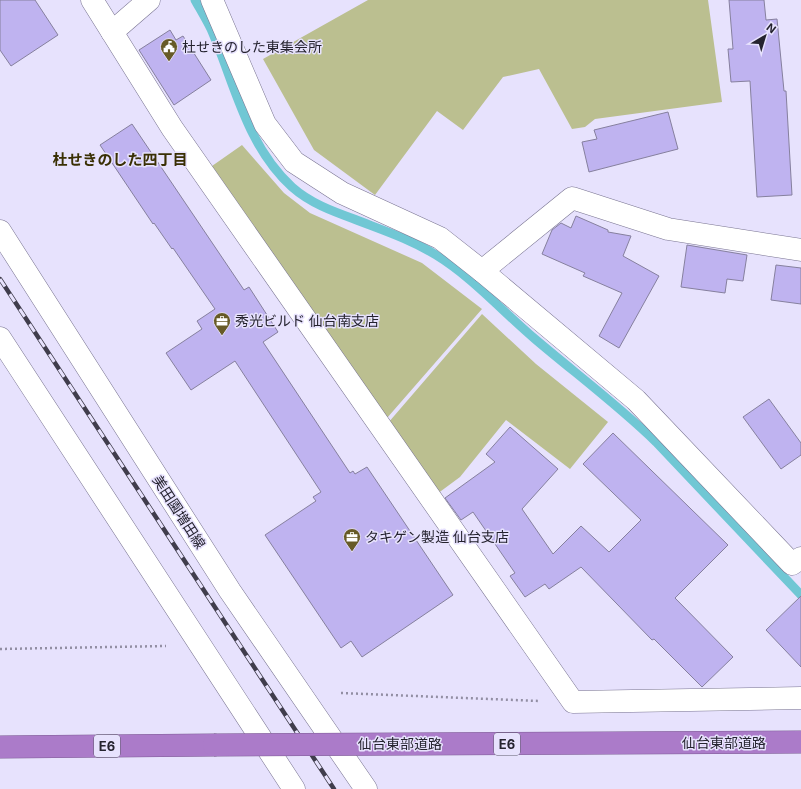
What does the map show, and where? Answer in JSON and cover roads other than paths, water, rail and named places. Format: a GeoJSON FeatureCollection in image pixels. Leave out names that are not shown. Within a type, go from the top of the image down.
{"type":"FeatureCollection","features":[{"type":"Feature","properties":{"kind":"highway","name":"仙台東部道路"},"geometry":{"type":"LineString","coordinates":[[0,747],[801,742]]}},
{"type":"Feature","properties":{"kind":"street"},"geometry":{"type":"LineString","coordinates":[[92,0],[176,134],[573,702],[801,698]]}},
{"type":"Feature","properties":{"kind":"street"},"geometry":{"type":"LineString","coordinates":[[112,32],[149,0]]}},
{"type":"Feature","properties":{"kind":"street"},"geometry":{"type":"LineString","coordinates":[[212,0],[265,124],[294,162],[342,193],[440,238],[482,270],[636,400],[792,564],[801,558]]}},
{"type":"Feature","properties":{"kind":"street"},"geometry":{"type":"LineString","coordinates":[[482,270],[572,198],[668,229],[801,250]]}},
{"type":"Feature","properties":{"kind":"street","name":"美田園増田線"},"geometry":{"type":"LineString","coordinates":[[0,231],[230,591],[366,789]]}},
{"type":"Feature","properties":{"kind":"street"},"geometry":{"type":"LineString","coordinates":[[0,338],[294,789]]}},
{"type":"Feature","properties":{"kind":"waterway"},"geometry":{"type":"LineString","coordinates":[[195,0],[211,29],[252,133],[276,170],[292,187],[306,198],[322,206],[416,244],[436,255],[462,273],[535,339],[642,428],[801,595]]}},
{"type":"Feature","properties":{"kind":"railway"},"geometry":{"type":"LineString","coordinates":[[0,279],[334,789]]}},
{"type":"Feature","properties":{"kind":"place","name":"杜せきのした東集会所"},"geometry":{"type":"Point","coordinates":[169,62]}},
{"type":"Feature","properties":{"kind":"place","name":"秀光ビルド 仙台南支店"},"geometry":{"type":"Point","coordinates":[222,336]}},
{"type":"Feature","properties":{"kind":"place","name":"タキゲン製造 仙台支店"},"geometry":{"type":"Point","coordinates":[352,552]}},
{"type":"Feature","properties":{"kind":"district","name":"杜せきのした四丁目"},"geometry":{"type":"Point","coordinates":[120,160]}}]}
